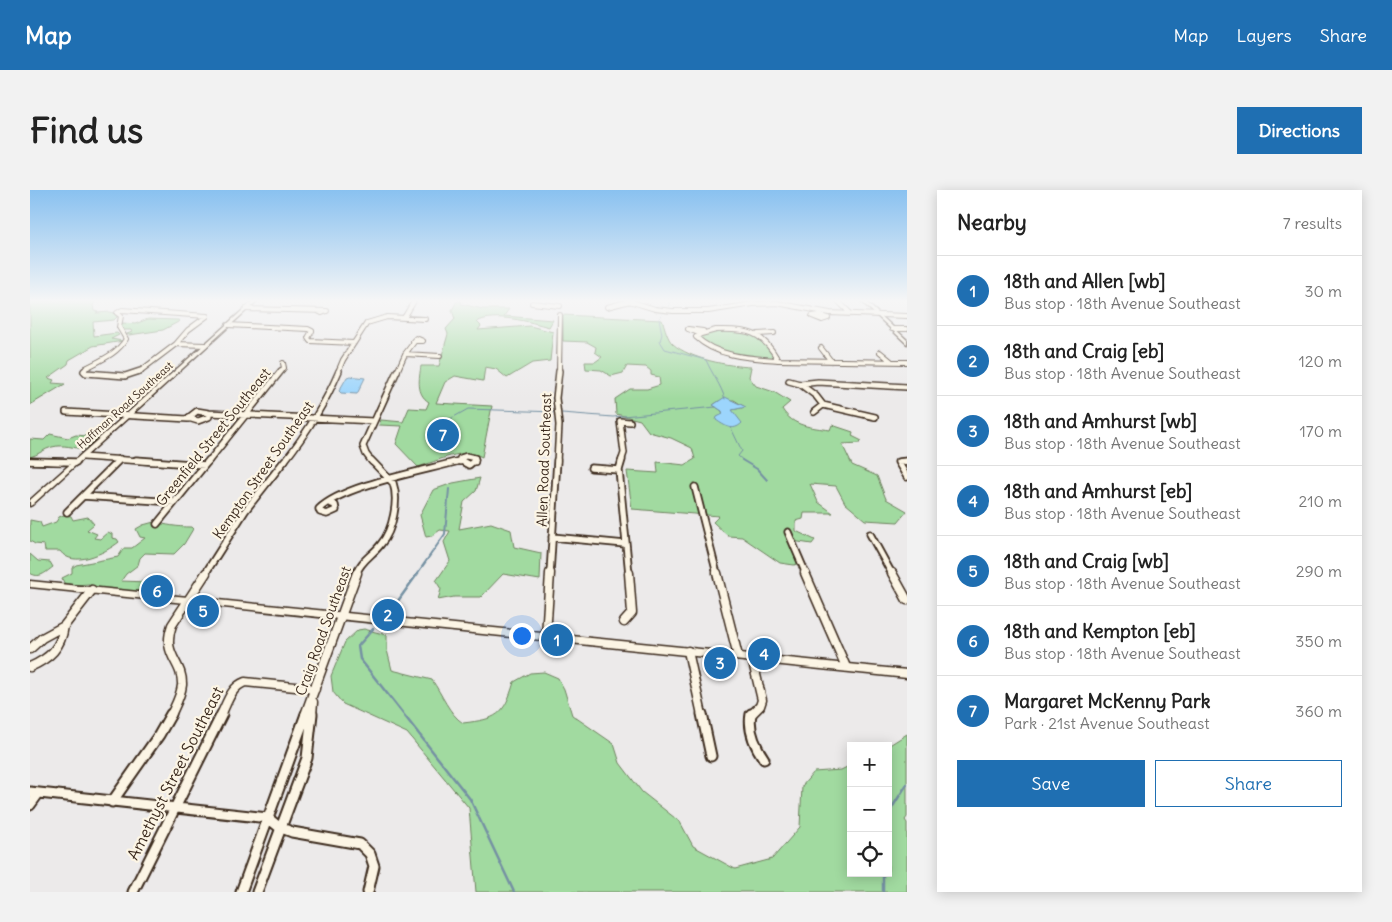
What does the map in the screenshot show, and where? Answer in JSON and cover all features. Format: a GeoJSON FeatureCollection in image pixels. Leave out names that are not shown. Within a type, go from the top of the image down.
{"type":"FeatureCollection","features":[{"type":"Feature","properties":{"kind":"street"},"geometry":{"type":"LineString","coordinates":[[123,334],[126,340],[123,345],[111,355],[86,368],[84,371],[86,373],[126,376],[138,373],[176,344],[185,334]]}},
{"type":"Feature","properties":{"kind":"street","name":"Hoffman Road Southeast"},"geometry":{"type":"LineString","coordinates":[[30,504],[218,334]]}},
{"type":"Feature","properties":{"kind":"street"},"geometry":{"type":"LineString","coordinates":[[310,334],[308,338],[310,341],[354,343]]}},
{"type":"Feature","properties":{"kind":"street","name":"Kempton Street Southeast"},"geometry":{"type":"LineString","coordinates":[[112,802],[124,781],[153,744],[181,690],[182,676],[168,642],[172,625],[256,495],[298,444],[315,418],[328,395],[343,360],[360,334]]}},
{"type":"Feature","properties":{"kind":"street","name":"Allen Road Southeast"},"geometry":{"type":"LineString","coordinates":[[546,636],[559,425],[556,398],[559,381],[560,334]]}},
{"type":"Feature","properties":{"kind":"street"},"geometry":{"type":"LineString","coordinates":[[700,334],[696,340],[704,347],[738,357],[778,360],[907,362]]}},
{"type":"Feature","properties":{"kind":"street"},"geometry":{"type":"LineString","coordinates":[[758,334],[770,345],[778,360]]}},
{"type":"Feature","properties":{"kind":"street"},"geometry":{"type":"LineString","coordinates":[[897,334],[907,342]]}},
{"type":"Feature","properties":{"kind":"street"},"geometry":{"type":"LineString","coordinates":[[391,479],[368,458],[364,450],[364,443],[406,354],[414,342]]}},
{"type":"Feature","properties":{"kind":"street"},"geometry":{"type":"LineString","coordinates":[[176,344],[205,345]]}},
{"type":"Feature","properties":{"kind":"street"},"geometry":{"type":"LineString","coordinates":[[821,348],[831,361]]}},
{"type":"Feature","properties":{"kind":"street"},"geometry":{"type":"LineString","coordinates":[[880,352],[891,362]]}},
{"type":"Feature","properties":{"kind":"street"},"geometry":{"type":"LineString","coordinates":[[406,354],[440,356]]}},
{"type":"Feature","properties":{"kind":"street","name":"Greenfield Street Southeast"},"geometry":{"type":"LineString","coordinates":[[157,524],[284,368],[283,363]]}},
{"type":"Feature","properties":{"kind":"street"},"geometry":{"type":"LineString","coordinates":[[789,381],[800,384],[819,397],[823,405]]}},
{"type":"Feature","properties":{"kind":"street"},"geometry":{"type":"LineString","coordinates":[[800,384],[818,382],[907,387]]}},
{"type":"Feature","properties":{"kind":"street"},"geometry":{"type":"LineString","coordinates":[[814,412],[823,405]]}},
{"type":"Feature","properties":{"kind":"street"},"geometry":{"type":"LineString","coordinates":[[823,405],[876,417]]}},
{"type":"Feature","properties":{"kind":"street"},"geometry":{"type":"LineString","coordinates":[[188,419],[189,415],[204,411],[209,413],[374,421]]}},
{"type":"Feature","properties":{"kind":"street"},"geometry":{"type":"LineString","coordinates":[[66,412],[188,419],[194,421],[208,417],[209,413]]}},
{"type":"Feature","properties":{"kind":"street"},"geometry":{"type":"LineString","coordinates":[[624,622],[632,613],[632,607],[618,470],[624,453],[620,421],[630,422]]}},
{"type":"Feature","properties":{"kind":"street"},"geometry":{"type":"LineString","coordinates":[[83,457],[205,464]]}},
{"type":"Feature","properties":{"kind":"street"},"geometry":{"type":"LineString","coordinates":[[67,512],[120,459]]}},
{"type":"Feature","properties":{"kind":"street"},"geometry":{"type":"LineString","coordinates":[[30,461],[76,462]]}},
{"type":"Feature","properties":{"kind":"street"},"geometry":{"type":"LineString","coordinates":[[329,504],[337,496],[348,491],[459,461]]}},
{"type":"Feature","properties":{"kind":"street"},"geometry":{"type":"LineString","coordinates":[[907,461],[898,462],[907,477]]}},
{"type":"Feature","properties":{"kind":"street"},"geometry":{"type":"LineString","coordinates":[[591,468],[618,470]]}},
{"type":"Feature","properties":{"kind":"street","name":"Craig Road Southeast"},"geometry":{"type":"LineString","coordinates":[[241,892],[363,561],[381,545],[386,537],[395,499],[394,485],[391,479]]}},
{"type":"Feature","properties":{"kind":"street"},"geometry":{"type":"LineString","coordinates":[[695,487],[738,656]]}},
{"type":"Feature","properties":{"kind":"street"},"geometry":{"type":"LineString","coordinates":[[83,496],[174,502]]}},
{"type":"Feature","properties":{"kind":"street"},"geometry":{"type":"LineString","coordinates":[[788,532],[846,668]]}},
{"type":"Feature","properties":{"kind":"street"},"geometry":{"type":"LineString","coordinates":[[870,534],[907,600]]}},
{"type":"Feature","properties":{"kind":"street"},"geometry":{"type":"LineString","coordinates":[[552,537],[625,544]]}},
{"type":"Feature","properties":{"kind":"street"},"geometry":{"type":"LineString","coordinates":[[30,584],[907,674]]}},
{"type":"Feature","properties":{"kind":"street"},"geometry":{"type":"LineString","coordinates":[[30,649],[42,638],[64,626],[92,590]]}},
{"type":"Feature","properties":{"kind":"street"},"geometry":{"type":"LineString","coordinates":[[30,667],[42,662],[56,651],[61,644],[64,626]]}},
{"type":"Feature","properties":{"kind":"street"},"geometry":{"type":"LineString","coordinates":[[688,651],[711,756]]}},
{"type":"Feature","properties":{"kind":"street"},"geometry":{"type":"LineString","coordinates":[[752,658],[762,700],[760,706],[751,713],[750,719],[758,750],[764,759]]}},
{"type":"Feature","properties":{"kind":"street","name":"Amethyst Street Southeast"},"geometry":{"type":"LineString","coordinates":[[133,892],[234,689],[239,684],[245,682],[313,694]]}},
{"type":"Feature","properties":{"kind":"street"},"geometry":{"type":"LineString","coordinates":[[257,892],[279,827],[306,758],[311,730],[313,694]]}},
{"type":"Feature","properties":{"kind":"street"},"geometry":{"type":"LineString","coordinates":[[30,805],[34,793],[268,818],[279,827],[292,832],[360,844],[370,854],[374,866],[368,892]]}},
{"type":"Feature","properties":{"kind":"green space"},"geometry":{"type":"Polygon","coordinates":[[[30,334],[119,335],[111,339],[123,341],[93,346],[69,360],[68,364],[48,378],[54,380],[52,383],[65,384],[30,405],[30,334]]]}},
{"type":"Feature","properties":{"kind":"green space"},"geometry":{"type":"Polygon","coordinates":[[[448,334],[553,334],[550,361],[532,363],[507,378],[496,369],[485,367],[483,381],[455,376],[445,382],[436,403],[492,406],[482,457],[475,454],[459,454],[418,467],[396,444],[402,426],[379,425],[381,420],[403,422],[409,408],[426,409],[429,402],[422,395],[419,386],[421,366],[439,366],[448,334]]]}},
{"type":"Feature","properties":{"kind":"green space"},"geometry":{"type":"Polygon","coordinates":[[[563,334],[666,334],[673,344],[699,358],[751,367],[749,377],[756,386],[774,392],[790,402],[782,409],[786,415],[797,423],[830,430],[832,425],[853,432],[852,436],[862,441],[860,443],[842,444],[852,465],[877,476],[886,499],[907,511],[898,522],[865,520],[845,503],[836,486],[810,484],[818,502],[833,513],[804,513],[803,519],[796,521],[796,531],[815,540],[812,544],[792,541],[801,563],[794,565],[780,563],[742,537],[728,536],[713,522],[719,516],[632,509],[627,471],[658,473],[657,462],[685,465],[695,459],[692,448],[671,438],[649,432],[640,420],[616,414],[615,399],[630,389],[647,389],[660,385],[659,377],[651,375],[651,371],[646,367],[627,366],[623,373],[611,376],[601,370],[586,369],[585,362],[595,362],[602,357],[595,352],[596,347],[587,342],[563,341],[563,334]],[[734,400],[719,401],[713,405],[722,411],[723,415],[733,414],[732,410],[745,407],[734,400]]]}},
{"type":"Feature","properties":{"kind":"green space"},"geometry":{"type":"Polygon","coordinates":[[[700,334],[757,334],[778,360],[720,352],[700,343],[696,337],[700,334]]]}},
{"type":"Feature","properties":{"kind":"green space"},"geometry":{"type":"Polygon","coordinates":[[[50,434],[68,438],[76,435],[99,437],[84,449],[56,446],[30,457],[30,439],[44,440],[50,434]]]}},
{"type":"Feature","properties":{"kind":"green space"},"geometry":{"type":"Polygon","coordinates":[[[480,478],[476,491],[464,502],[459,529],[491,523],[511,530],[514,547],[541,553],[540,580],[503,574],[481,597],[454,597],[438,600],[441,589],[436,581],[450,561],[444,542],[450,531],[440,530],[432,536],[426,537],[420,515],[433,490],[453,483],[480,478]]]}},
{"type":"Feature","properties":{"kind":"green space"},"geometry":{"type":"Polygon","coordinates":[[[64,515],[71,516],[73,520],[88,517],[94,524],[87,530],[97,534],[94,538],[100,539],[108,532],[112,534],[112,538],[117,539],[119,542],[98,554],[81,559],[73,559],[60,551],[45,551],[44,545],[35,544],[30,541],[30,520],[40,522],[42,527],[56,522],[59,517],[64,515]]]}},
{"type":"Feature","properties":{"kind":"green space"},"geometry":{"type":"Polygon","coordinates":[[[154,522],[172,526],[191,527],[193,529],[184,544],[174,554],[145,553],[140,558],[138,565],[126,574],[121,581],[148,582],[150,586],[141,595],[119,594],[110,589],[89,584],[74,585],[64,583],[62,578],[72,573],[72,568],[76,565],[118,557],[124,548],[132,548],[145,538],[140,537],[136,529],[154,522]]]}},
{"type":"Feature","properties":{"kind":"green space"},"geometry":{"type":"Polygon","coordinates":[[[30,554],[38,561],[50,562],[53,567],[45,573],[33,575],[30,573],[30,554]]]}},
{"type":"Feature","properties":{"kind":"green space"},"geometry":{"type":"Polygon","coordinates":[[[364,629],[387,635],[387,650],[392,670],[432,680],[450,709],[463,723],[484,720],[498,714],[507,702],[514,682],[530,673],[544,672],[558,678],[564,689],[572,715],[614,744],[620,763],[642,792],[680,822],[693,846],[735,869],[772,859],[800,827],[802,786],[814,772],[841,770],[847,767],[847,877],[892,877],[892,743],[907,734],[907,817],[905,820],[907,823],[907,892],[476,892],[469,808],[407,733],[343,704],[333,692],[331,676],[345,642],[358,630],[364,629]]]}},
{"type":"Feature","properties":{"kind":"water"},"geometry":{"type":"Polygon","coordinates":[[[347,377],[365,378],[357,394],[341,393],[339,391],[347,377]]]}},
{"type":"Feature","properties":{"kind":"water"},"geometry":{"type":"Polygon","coordinates":[[[725,397],[746,407],[732,410],[742,423],[739,426],[732,428],[716,420],[717,417],[723,414],[722,411],[713,405],[725,397]]]}},
{"type":"Feature","properties":{"kind":"waterway"},"geometry":{"type":"LineString","coordinates":[[662,334],[660,341],[665,349],[706,360],[725,399]]}},
{"type":"Feature","properties":{"kind":"waterway"},"geometry":{"type":"LineString","coordinates":[[562,413],[613,417],[716,407]]}},
{"type":"Feature","properties":{"kind":"waterway"},"geometry":{"type":"LineString","coordinates":[[448,452],[441,440],[443,423],[468,409],[555,412]]}},
{"type":"Feature","properties":{"kind":"waterway"},"geometry":{"type":"LineString","coordinates":[[731,428],[742,451],[738,456],[744,461]]}},
{"type":"Feature","properties":{"kind":"waterway"},"geometry":{"type":"LineString","coordinates":[[744,461],[757,469],[767,480]]}},
{"type":"Feature","properties":{"kind":"waterway"},"geometry":{"type":"LineString","coordinates":[[417,574],[445,534],[449,489]]}},
{"type":"Feature","properties":{"kind":"waterway"},"geometry":{"type":"LineString","coordinates":[[390,612],[418,573]]}},
{"type":"Feature","properties":{"kind":"waterway"},"geometry":{"type":"LineString","coordinates":[[373,629],[358,646],[360,659],[470,799],[514,892]]}},
{"type":"Feature","properties":{"kind":"waterway"},"geometry":{"type":"LineString","coordinates":[[892,808],[907,784]]}},
{"type":"Feature","properties":{"kind":"waterway"},"geometry":{"type":"LineString","coordinates":[[883,877],[883,892]]}},
{"type":"Feature","properties":{"kind":"place","name":"Margaret McKenny Park"},"geometry":{"type":"Point","coordinates":[443,435]}},
{"type":"Feature","properties":{"kind":"place","name":"18th and Kempton [eb]"},"geometry":{"type":"Point","coordinates":[157,591]}},
{"type":"Feature","properties":{"kind":"place","name":"18th and Craig [wb]"},"geometry":{"type":"Point","coordinates":[203,611]}},
{"type":"Feature","properties":{"kind":"place","name":"18th and Craig [eb]"},"geometry":{"type":"Point","coordinates":[388,615]}},
{"type":"Feature","properties":{"kind":"place","name":"18th and Allen [wb]"},"geometry":{"type":"Point","coordinates":[557,640]}},
{"type":"Feature","properties":{"kind":"place","name":"18th and Amhurst [eb]"},"geometry":{"type":"Point","coordinates":[764,654]}},
{"type":"Feature","properties":{"kind":"place","name":"18th and Amhurst [wb]"},"geometry":{"type":"Point","coordinates":[720,663]}}]}
